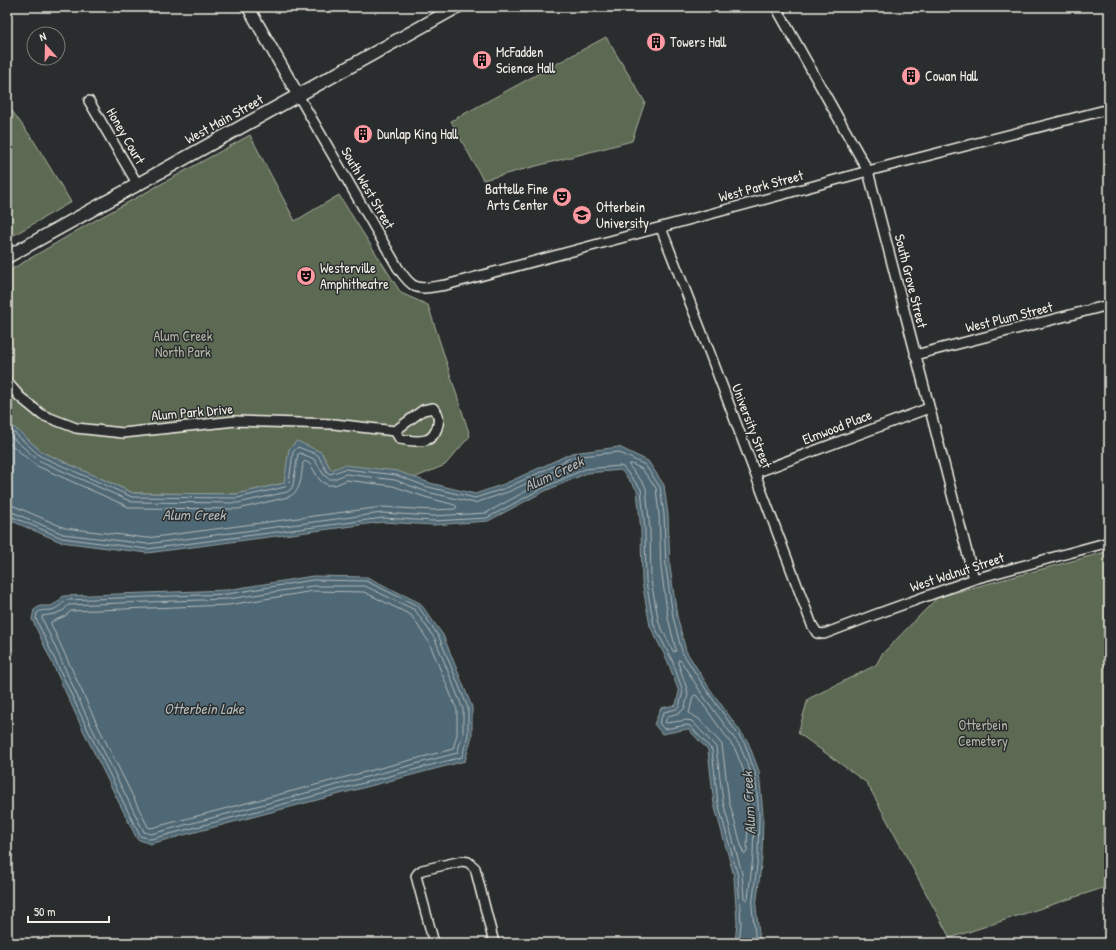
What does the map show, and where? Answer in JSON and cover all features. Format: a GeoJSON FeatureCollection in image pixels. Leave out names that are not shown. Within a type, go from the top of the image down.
{"type":"FeatureCollection","features":[{"type":"Feature","properties":{"kind":"main road","name":"West Main Street"},"geometry":{"type":"LineString","coordinates":[[7,257],[457,7]]}},
{"type":"Feature","properties":{"kind":"street"},"geometry":{"type":"LineString","coordinates":[[248,7],[298,95]]}},
{"type":"Feature","properties":{"kind":"street","name":"South Grove Street"},"geometry":{"type":"LineString","coordinates":[[776,7],[868,171],[974,579]]}},
{"type":"Feature","properties":{"kind":"street","name":"South West Street"},"geometry":{"type":"LineString","coordinates":[[298,95],[398,268],[412,285],[420,288]]}},
{"type":"Feature","properties":{"kind":"street","name":"Honey Court"},"geometry":{"type":"LineString","coordinates":[[90,101],[138,185]]}},
{"type":"Feature","properties":{"kind":"street","name":"West Park Street"},"geometry":{"type":"LineString","coordinates":[[420,288],[446,286],[868,171],[1109,109]]}},
{"type":"Feature","properties":{"kind":"street","name":"University Street"},"geometry":{"type":"LineString","coordinates":[[661,228],[812,625],[817,633]]}},
{"type":"Feature","properties":{"kind":"street","name":"West Plum Street"},"geometry":{"type":"LineString","coordinates":[[916,356],[1109,305]]}},
{"type":"Feature","properties":{"kind":"street","name":"Alum Park Drive"},"geometry":{"type":"LineString","coordinates":[[7,382],[20,397],[42,415],[76,428],[123,433],[235,422],[334,424],[395,431],[423,410],[433,408],[437,413],[439,424],[435,434],[427,440],[411,442],[400,439],[395,431]]}},
{"type":"Feature","properties":{"kind":"street","name":"Elmwood Place"},"geometry":{"type":"LineString","coordinates":[[755,473],[929,408]]}},
{"type":"Feature","properties":{"kind":"street","name":"West Walnut Street"},"geometry":{"type":"LineString","coordinates":[[817,633],[824,634],[974,579],[1109,542]]}},
{"type":"Feature","properties":{"kind":"street"},"geometry":{"type":"LineString","coordinates":[[434,943],[416,876],[422,870],[462,861],[468,862],[475,868],[494,943]]}},
{"type":"Feature","properties":{"kind":"green space"},"geometry":{"type":"Polygon","coordinates":[[[606,37],[645,102],[632,141],[483,180],[451,121],[606,37]]]}},
{"type":"Feature","properties":{"kind":"green space"},"geometry":{"type":"Polygon","coordinates":[[[7,104],[34,141],[71,202],[7,239],[7,104]]]}},
{"type":"Feature","properties":{"kind":"green space","name":"Alum Creek North Park"},"geometry":{"type":"Polygon","coordinates":[[[250,135],[295,221],[339,195],[401,293],[428,305],[470,436],[445,465],[364,499],[331,470],[321,452],[289,450],[285,483],[237,494],[133,493],[42,452],[7,421],[7,272],[85,226],[250,135]]]}},
{"type":"Feature","properties":{"kind":"green space","name":"Otterbein Cemetery"},"geometry":{"type":"Polygon","coordinates":[[[1109,551],[1109,869],[1104,871],[1109,886],[950,938],[867,783],[798,733],[808,699],[876,665],[882,654],[938,597],[1109,551]]]}},
{"type":"Feature","properties":{"kind":"water","name":"Alum Creek"},"geometry":{"type":"Polygon","coordinates":[[[7,421],[42,452],[133,493],[237,494],[284,483],[289,449],[297,441],[321,452],[331,470],[344,465],[397,471],[430,483],[475,494],[504,484],[572,453],[619,447],[648,461],[664,485],[668,515],[670,567],[677,616],[686,651],[710,689],[748,742],[759,771],[763,815],[762,857],[756,907],[760,943],[735,943],[737,923],[734,876],[714,804],[708,750],[688,729],[662,734],[654,724],[661,708],[676,705],[679,692],[668,662],[650,626],[642,582],[641,531],[637,490],[621,470],[587,473],[545,491],[488,521],[433,525],[383,522],[147,553],[61,542],[7,519],[7,421]]]}},
{"type":"Feature","properties":{"kind":"water","name":"Otterbein Lake"},"geometry":{"type":"Polygon","coordinates":[[[313,576],[367,577],[420,603],[443,635],[472,707],[472,736],[465,761],[150,844],[137,839],[83,730],[32,619],[34,610],[40,606],[51,606],[58,602],[63,596],[227,590],[313,576]]]}},
{"type":"Feature","properties":{"kind":"place","name":"Towers Hall"},"geometry":{"type":"Point","coordinates":[656,42]}},
{"type":"Feature","properties":{"kind":"place","name":"McFadden Science Hall"},"geometry":{"type":"Point","coordinates":[482,60]}},
{"type":"Feature","properties":{"kind":"place","name":"Cowan Hall"},"geometry":{"type":"Point","coordinates":[911,76]}},
{"type":"Feature","properties":{"kind":"place","name":"Dunlap King Hall"},"geometry":{"type":"Point","coordinates":[363,134]}},
{"type":"Feature","properties":{"kind":"place","name":"Battelle Fine Arts Center"},"geometry":{"type":"Point","coordinates":[562,197]}},
{"type":"Feature","properties":{"kind":"place","name":"Otterbein University"},"geometry":{"type":"Point","coordinates":[582,215]}},
{"type":"Feature","properties":{"kind":"place","name":"Westerville Amphitheatre"},"geometry":{"type":"Point","coordinates":[306,276]}}]}
